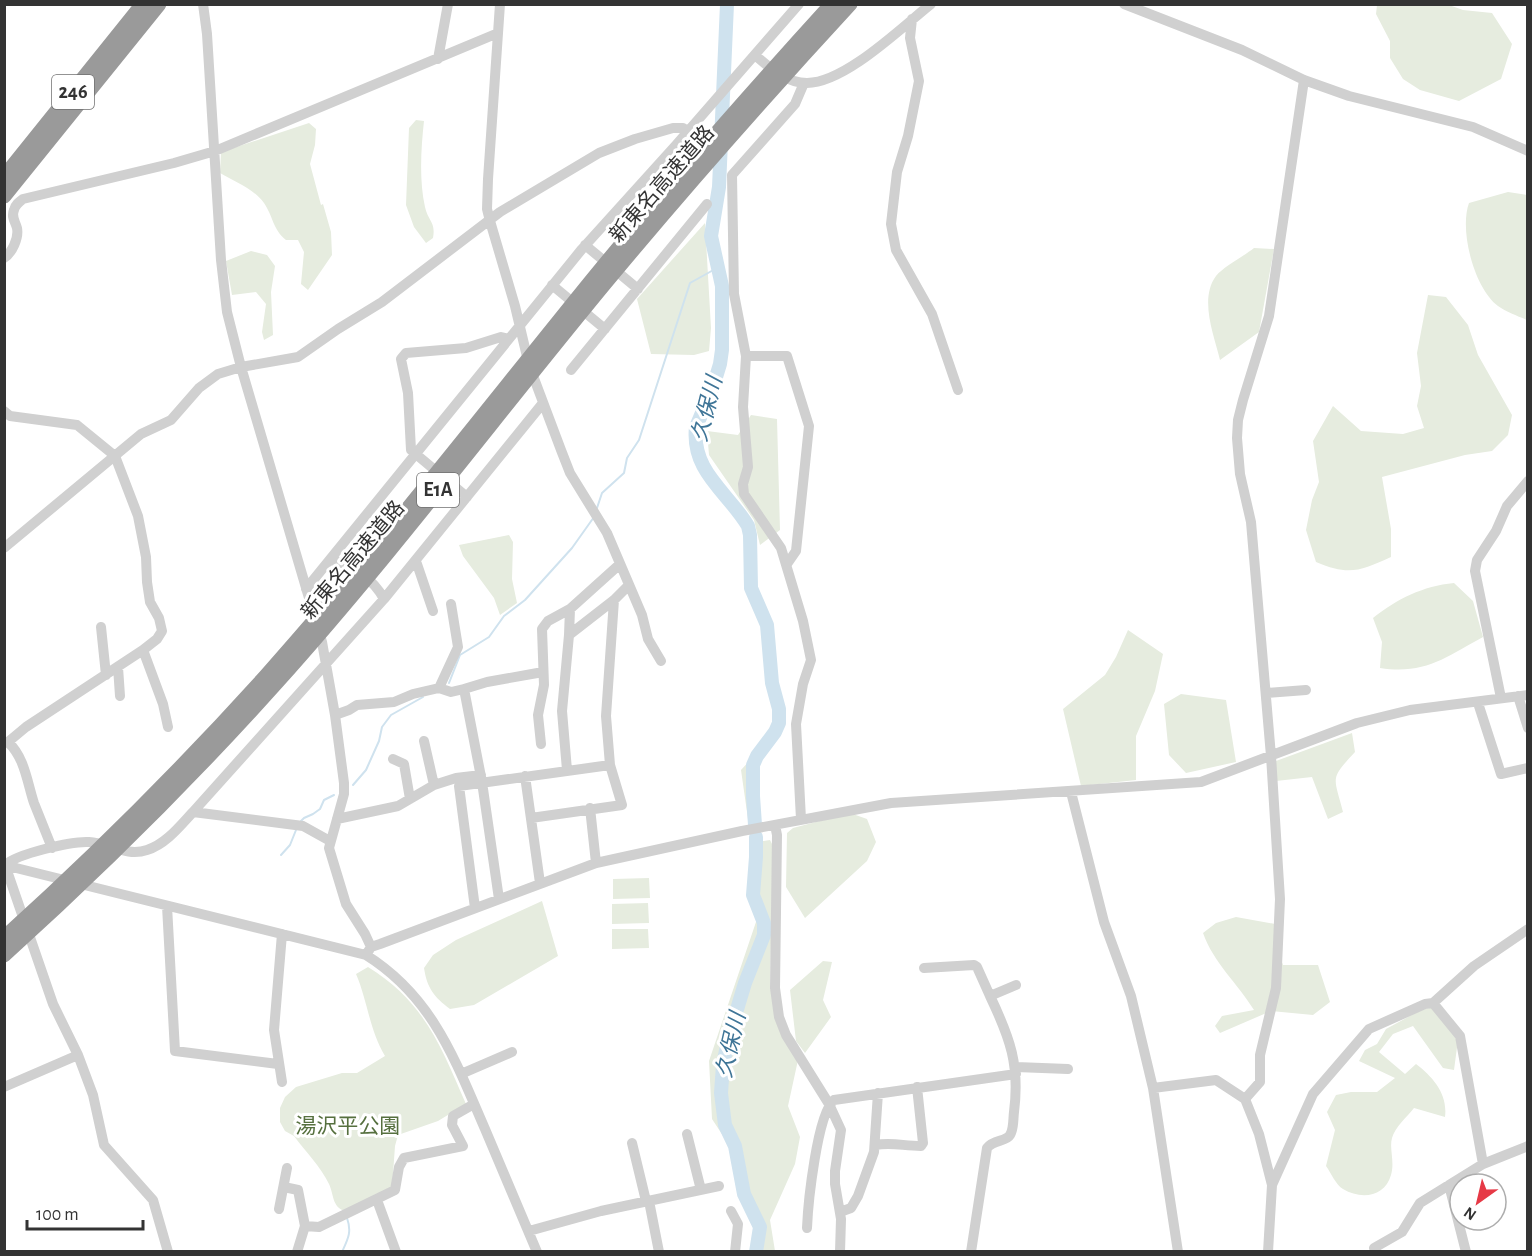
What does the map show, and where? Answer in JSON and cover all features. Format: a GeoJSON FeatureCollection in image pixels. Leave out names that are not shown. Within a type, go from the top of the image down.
{"type":"FeatureCollection","features":[{"type":"Feature","properties":{"kind":"highway","name":"246"},"geometry":{"type":"LineString","coordinates":[[4,177],[143,4]]}},
{"type":"Feature","properties":{"kind":"highway","name":"246"},"geometry":{"type":"LineString","coordinates":[[4,196],[159,4]]}},
{"type":"Feature","properties":{"kind":"highway","name":"新東名高速道路"},"geometry":{"type":"LineString","coordinates":[[4,938],[119,830],[201,747],[267,674],[344,586],[670,187],[832,4]]}},
{"type":"Feature","properties":{"kind":"highway","name":"新東名高速道路"},"geometry":{"type":"LineString","coordinates":[[4,955],[128,839],[276,682],[354,594],[605,283],[694,178],[850,4]]}},
{"type":"Feature","properties":{"kind":"street"},"geometry":{"type":"LineString","coordinates":[[203,4],[207,34],[221,260],[227,312],[322,642],[335,715],[344,794],[329,848],[346,904],[365,934],[369,951],[409,989],[441,1031],[537,1251]]}},
{"type":"Feature","properties":{"kind":"street"},"geometry":{"type":"LineString","coordinates":[[438,59],[448,4]]}},
{"type":"Feature","properties":{"kind":"street"},"geometry":{"type":"LineString","coordinates":[[500,4],[487,209],[529,365],[543,403],[570,473],[601,520],[642,615],[648,639],[661,661]]}},
{"type":"Feature","properties":{"kind":"street"},"geometry":{"type":"LineString","coordinates":[[306,589],[585,245],[799,4]]}},
{"type":"Feature","properties":{"kind":"street"},"geometry":{"type":"LineString","coordinates":[[755,55],[776,73],[804,82],[817,82],[842,72],[876,50],[931,4]]}},
{"type":"Feature","properties":{"kind":"street"},"geometry":{"type":"LineString","coordinates":[[1124,4],[1242,50],[1304,80],[1349,96],[1473,127],[1527,152]]}},
{"type":"Feature","properties":{"kind":"street"},"geometry":{"type":"LineString","coordinates":[[912,19],[910,38],[919,81],[908,136],[897,172],[891,224],[896,249],[932,314],[957,390]]}},
{"type":"Feature","properties":{"kind":"street"},"geometry":{"type":"LineString","coordinates":[[7,251],[17,230],[12,217],[14,207],[22,199],[174,164],[215,151],[498,33]]}},
{"type":"Feature","properties":{"kind":"street"},"geometry":{"type":"LineString","coordinates":[[1245,1099],[1260,1082],[1260,1055],[1275,988],[1280,899],[1266,693],[1251,522],[1240,474],[1238,420],[1269,316],[1304,80]]}},
{"type":"Feature","properties":{"kind":"street"},"geometry":{"type":"LineString","coordinates":[[801,819],[796,724],[811,660],[781,548],[744,494],[743,483],[748,466],[743,407],[746,356],[734,294],[732,175],[795,104],[804,82]]}},
{"type":"Feature","properties":{"kind":"street"},"geometry":{"type":"LineString","coordinates":[[4,548],[141,434],[171,420],[199,388],[218,374],[241,367],[298,357],[308,352],[338,329],[382,302],[500,212],[599,153],[673,128],[683,128],[688,131]]}},
{"type":"Feature","properties":{"kind":"street"},"geometry":{"type":"LineString","coordinates":[[571,370],[707,204]]}},
{"type":"Feature","properties":{"kind":"street"},"geometry":{"type":"LineString","coordinates":[[585,245],[638,289]]}},
{"type":"Feature","properties":{"kind":"street"},"geometry":{"type":"LineString","coordinates":[[552,285],[605,329]]}},
{"type":"Feature","properties":{"kind":"street"},"geometry":{"type":"LineString","coordinates":[[467,497],[411,450],[408,393],[401,359],[406,353],[447,351],[466,348],[501,337],[509,339]]}},
{"type":"Feature","properties":{"kind":"street"},"geometry":{"type":"LineString","coordinates":[[746,356],[787,356],[807,415],[809,426],[796,551],[787,564]]}},
{"type":"Feature","properties":{"kind":"street"},"geometry":{"type":"LineString","coordinates":[[5,865],[10,860],[52,848],[88,842],[121,851],[141,852],[157,846],[193,812],[384,599],[543,403]]}},
{"type":"Feature","properties":{"kind":"street"},"geometry":{"type":"LineString","coordinates":[[4,411],[10,416],[77,425],[115,456],[138,516],[146,557],[150,602],[159,618],[162,631],[157,639],[143,650],[26,727],[6,743],[16,750],[52,848]]}},
{"type":"Feature","properties":{"kind":"street"},"geometry":{"type":"LineString","coordinates":[[1501,698],[1475,571],[1477,560],[1496,531],[1507,506],[1527,481]]}},
{"type":"Feature","properties":{"kind":"street"},"geometry":{"type":"LineString","coordinates":[[330,560],[354,569],[377,588],[384,599]]}},
{"type":"Feature","properties":{"kind":"street"},"geometry":{"type":"LineString","coordinates":[[416,561],[433,611]]}},
{"type":"Feature","properties":{"kind":"street"},"geometry":{"type":"LineString","coordinates":[[542,744],[538,715],[544,685],[542,629],[548,621],[570,609],[620,564]]}},
{"type":"Feature","properties":{"kind":"street"},"geometry":{"type":"LineString","coordinates":[[569,635],[614,600],[628,586]]}},
{"type":"Feature","properties":{"kind":"street"},"geometry":{"type":"LineString","coordinates":[[531,818],[622,805],[610,765],[606,716],[614,600]]}},
{"type":"Feature","properties":{"kind":"street"},"geometry":{"type":"LineString","coordinates":[[439,688],[458,647],[451,604]]}},
{"type":"Feature","properties":{"kind":"street"},"geometry":{"type":"LineString","coordinates":[[567,770],[562,711],[570,609]]}},
{"type":"Feature","properties":{"kind":"street"},"geometry":{"type":"LineString","coordinates":[[101,627],[106,675]]}},
{"type":"Feature","properties":{"kind":"street"},"geometry":{"type":"LineString","coordinates":[[143,650],[163,704],[168,727]]}},
{"type":"Feature","properties":{"kind":"street"},"geometry":{"type":"LineString","coordinates":[[118,666],[120,696]]}},
{"type":"Feature","properties":{"kind":"street"},"geometry":{"type":"LineString","coordinates":[[335,715],[357,705],[394,702],[413,694],[439,688],[451,692],[487,682],[543,672]]}},
{"type":"Feature","properties":{"kind":"street"},"geometry":{"type":"LineString","coordinates":[[464,689],[481,779],[499,899]]}},
{"type":"Feature","properties":{"kind":"street"},"geometry":{"type":"LineString","coordinates":[[1266,693],[1306,690]]}},
{"type":"Feature","properties":{"kind":"street"},"geometry":{"type":"LineString","coordinates":[[5,865],[282,934],[369,951],[596,863],[801,819],[891,803],[940,798],[1071,792],[1201,782],[1357,723],[1410,710],[1478,703],[1501,698],[1523,696],[1527,729]]}},
{"type":"Feature","properties":{"kind":"street"},"geometry":{"type":"LineString","coordinates":[[1478,703],[1501,774],[1527,768]]}},
{"type":"Feature","properties":{"kind":"street"},"geometry":{"type":"LineString","coordinates":[[424,741],[434,785]]}},
{"type":"Feature","properties":{"kind":"street"},"geometry":{"type":"LineString","coordinates":[[393,759],[404,764],[410,799]]}},
{"type":"Feature","properties":{"kind":"street"},"geometry":{"type":"LineString","coordinates":[[337,819],[398,806],[434,785],[456,778],[525,777],[610,765]]}},
{"type":"Feature","properties":{"kind":"street"},"geometry":{"type":"LineString","coordinates":[[525,777],[540,884]]}},
{"type":"Feature","properties":{"kind":"street"},"geometry":{"type":"LineString","coordinates":[[475,908],[459,786],[481,779]]}},
{"type":"Feature","properties":{"kind":"street"},"geometry":{"type":"LineString","coordinates":[[1071,792],[1104,922],[1131,996],[1153,1088],[1178,1251]]}},
{"type":"Feature","properties":{"kind":"street"},"geometry":{"type":"LineString","coordinates":[[590,808],[596,863]]}},
{"type":"Feature","properties":{"kind":"street"},"geometry":{"type":"LineString","coordinates":[[193,812],[303,826],[330,841]]}},
{"type":"Feature","properties":{"kind":"street"},"geometry":{"type":"LineString","coordinates":[[775,825],[777,835],[774,988],[779,1017],[786,1035],[830,1104],[842,1130],[835,1171],[840,1212],[840,1251]]}},
{"type":"Feature","properties":{"kind":"street"},"geometry":{"type":"LineString","coordinates":[[5,865],[53,1004],[78,1055],[93,1095],[104,1145],[153,1200],[168,1251]]}},
{"type":"Feature","properties":{"kind":"street"},"geometry":{"type":"LineString","coordinates":[[167,906],[175,1051],[278,1064]]}},
{"type":"Feature","properties":{"kind":"street"},"geometry":{"type":"LineString","coordinates":[[1272,1185],[1313,1094],[1368,1029],[1425,1004],[1433,1003],[1474,966],[1527,929]]}},
{"type":"Feature","properties":{"kind":"street"},"geometry":{"type":"LineString","coordinates":[[282,934],[274,1030],[282,1082]]}},
{"type":"Feature","properties":{"kind":"street"},"geometry":{"type":"LineString","coordinates":[[924,968],[974,965],[977,967],[1008,1036],[1016,1070],[1011,1133],[1006,1139],[993,1142],[987,1148],[970,1251]]}},
{"type":"Feature","properties":{"kind":"street"},"geometry":{"type":"LineString","coordinates":[[990,996],[1016,985]]}},
{"type":"Feature","properties":{"kind":"street"},"geometry":{"type":"LineString","coordinates":[[1433,1003],[1460,1036],[1483,1164]]}},
{"type":"Feature","properties":{"kind":"street"},"geometry":{"type":"LineString","coordinates":[[461,1074],[512,1052]]}},
{"type":"Feature","properties":{"kind":"street"},"geometry":{"type":"LineString","coordinates":[[4,1087],[78,1055]]}},
{"type":"Feature","properties":{"kind":"street"},"geometry":{"type":"LineString","coordinates":[[807,1228],[808,1199],[819,1139],[830,1104],[834,1100],[1016,1070],[1068,1069]]}},
{"type":"Feature","properties":{"kind":"street"},"geometry":{"type":"LineString","coordinates":[[1153,1088],[1216,1080],[1245,1099],[1259,1134],[1272,1185],[1268,1251]]}},
{"type":"Feature","properties":{"kind":"street"},"geometry":{"type":"LineString","coordinates":[[875,1145],[897,1143],[903,1146],[921,1146],[923,1143],[917,1088]]}},
{"type":"Feature","properties":{"kind":"street"},"geometry":{"type":"LineString","coordinates":[[840,1212],[851,1208],[872,1160],[878,1093]]}},
{"type":"Feature","properties":{"kind":"street"},"geometry":{"type":"LineString","coordinates":[[305,1226],[319,1227],[394,1190],[399,1167],[404,1158],[463,1146],[452,1125],[453,1116],[474,1104]]}},
{"type":"Feature","properties":{"kind":"street"},"geometry":{"type":"LineString","coordinates":[[687,1134],[701,1190]]}},
{"type":"Feature","properties":{"kind":"street"},"geometry":{"type":"LineString","coordinates":[[632,1143],[648,1201],[658,1251]]}},
{"type":"Feature","properties":{"kind":"street"},"geometry":{"type":"LineString","coordinates":[[1470,1172],[1483,1164],[1527,1146]]}},
{"type":"Feature","properties":{"kind":"street"},"geometry":{"type":"LineString","coordinates":[[279,1209],[287,1168]]}},
{"type":"Feature","properties":{"kind":"street"},"geometry":{"type":"LineString","coordinates":[[529,1231],[601,1211],[719,1186]]}},
{"type":"Feature","properties":{"kind":"street"},"geometry":{"type":"LineString","coordinates":[[1371,1250],[1402,1232],[1420,1203],[1448,1186]]}},
{"type":"Feature","properties":{"kind":"street"},"geometry":{"type":"LineString","coordinates":[[284,1187],[298,1190],[305,1226],[297,1251]]}},
{"type":"Feature","properties":{"kind":"street"},"geometry":{"type":"LineString","coordinates":[[377,1200],[396,1251]]}},
{"type":"Feature","properties":{"kind":"street"},"geometry":{"type":"LineString","coordinates":[[731,1211],[738,1224],[735,1251]]}},
{"type":"Feature","properties":{"kind":"street"},"geometry":{"type":"LineString","coordinates":[[1461,1232],[1466,1251]]}},
{"type":"Feature","properties":{"kind":"green space"},"geometry":{"type":"Polygon","coordinates":[[[1377,5],[1449,5],[1463,10],[1492,13],[1512,44],[1501,79],[1459,101],[1420,90],[1403,79],[1390,58],[1390,41],[1376,14],[1377,5]]]}},
{"type":"Feature","properties":{"kind":"green space"},"geometry":{"type":"Polygon","coordinates":[[[416,120],[424,121],[421,175],[425,207],[433,225],[433,238],[426,243],[414,227],[406,205],[409,128],[416,120]]]}},
{"type":"Feature","properties":{"kind":"green space"},"geometry":{"type":"Polygon","coordinates":[[[309,123],[316,129],[310,164],[331,232],[332,255],[308,290],[301,284],[304,252],[298,240],[286,240],[278,232],[260,198],[249,189],[220,173],[221,152],[309,123]]]}},
{"type":"Feature","properties":{"kind":"green space"},"geometry":{"type":"Polygon","coordinates":[[[1508,192],[1527,195],[1527,320],[1501,308],[1489,298],[1476,273],[1467,243],[1466,214],[1469,203],[1508,192]]]}},
{"type":"Feature","properties":{"kind":"green space"},"geometry":{"type":"Polygon","coordinates":[[[705,223],[711,328],[709,351],[694,355],[651,354],[637,299],[705,223]]]}},
{"type":"Feature","properties":{"kind":"green space"},"geometry":{"type":"Polygon","coordinates":[[[1254,248],[1274,249],[1259,332],[1220,360],[1209,317],[1211,285],[1216,276],[1228,265],[1254,248]]]}},
{"type":"Feature","properties":{"kind":"green space"},"geometry":{"type":"Polygon","coordinates":[[[251,251],[267,255],[275,266],[271,292],[273,335],[264,340],[262,332],[266,304],[256,292],[232,295],[226,261],[251,251]]]}},
{"type":"Feature","properties":{"kind":"green space"},"geometry":{"type":"Polygon","coordinates":[[[1428,295],[1446,297],[1468,325],[1478,355],[1512,415],[1508,435],[1492,451],[1465,455],[1382,477],[1391,529],[1391,557],[1371,566],[1354,570],[1337,569],[1316,562],[1306,530],[1312,500],[1319,482],[1313,441],[1333,406],[1361,431],[1403,434],[1424,428],[1417,406],[1421,386],[1417,353],[1428,295]]]}},
{"type":"Feature","properties":{"kind":"green space"},"geometry":{"type":"Polygon","coordinates":[[[751,415],[777,419],[780,530],[760,545],[754,520],[709,455],[707,431],[738,435],[751,415]]]}},
{"type":"Feature","properties":{"kind":"green space"},"geometry":{"type":"Polygon","coordinates":[[[509,535],[513,542],[512,579],[517,603],[500,615],[494,598],[463,556],[459,545],[509,535]]]}},
{"type":"Feature","properties":{"kind":"green space"},"geometry":{"type":"Polygon","coordinates":[[[1454,583],[1473,601],[1483,637],[1423,667],[1380,668],[1382,642],[1373,618],[1411,594],[1454,583]]]}},
{"type":"Feature","properties":{"kind":"green space"},"geometry":{"type":"Polygon","coordinates":[[[1128,630],[1163,654],[1155,691],[1136,736],[1136,780],[1081,786],[1063,709],[1105,675],[1128,630]]]}},
{"type":"Feature","properties":{"kind":"green space"},"geometry":{"type":"Polygon","coordinates":[[[1181,694],[1226,700],[1236,762],[1186,773],[1169,755],[1164,704],[1181,694]]]}},
{"type":"Feature","properties":{"kind":"green space"},"geometry":{"type":"Polygon","coordinates":[[[1352,733],[1355,752],[1341,768],[1336,779],[1343,812],[1328,819],[1312,777],[1276,781],[1276,761],[1352,733]]]}},
{"type":"Feature","properties":{"kind":"green space"},"geometry":{"type":"Polygon","coordinates":[[[752,758],[757,823],[749,826],[741,770],[752,758]]]}},
{"type":"Feature","properties":{"kind":"green space"},"geometry":{"type":"Polygon","coordinates":[[[850,813],[867,819],[876,842],[867,861],[805,918],[786,887],[787,833],[793,828],[850,813]]]}},
{"type":"Feature","properties":{"kind":"green space"},"geometry":{"type":"Polygon","coordinates":[[[770,840],[773,846],[770,988],[798,1060],[788,1106],[800,1137],[795,1164],[770,1220],[775,1251],[761,1251],[763,1242],[755,1222],[740,1197],[735,1154],[712,1119],[709,1061],[757,919],[750,894],[752,843],[770,840]]]}},
{"type":"Feature","properties":{"kind":"green space"},"geometry":{"type":"Polygon","coordinates":[[[649,878],[650,898],[613,899],[613,879],[649,878]]]}},
{"type":"Feature","properties":{"kind":"green space"},"geometry":{"type":"Polygon","coordinates":[[[542,901],[558,956],[474,1005],[450,1009],[436,996],[429,987],[424,968],[433,955],[456,940],[542,901]]]}},
{"type":"Feature","properties":{"kind":"green space"},"geometry":{"type":"Polygon","coordinates":[[[648,903],[649,923],[612,924],[612,904],[648,903]]]}},
{"type":"Feature","properties":{"kind":"green space"},"geometry":{"type":"Polygon","coordinates":[[[1236,917],[1275,924],[1277,948],[1283,965],[1318,965],[1330,1002],[1313,1015],[1271,1011],[1220,1033],[1215,1026],[1222,1016],[1254,1010],[1213,954],[1203,933],[1216,923],[1236,917]]]}},
{"type":"Feature","properties":{"kind":"green space"},"geometry":{"type":"Polygon","coordinates":[[[612,929],[648,929],[649,948],[612,949],[612,929]]]}},
{"type":"Feature","properties":{"kind":"green space"},"geometry":{"type":"Polygon","coordinates":[[[823,961],[832,962],[823,1000],[831,1017],[805,1053],[796,1041],[790,990],[823,961]]]}},
{"type":"Feature","properties":{"kind":"green space","name":"湯沢平公園"},"geometry":{"type":"Polygon","coordinates":[[[368,967],[404,995],[429,1027],[466,1104],[438,1121],[398,1135],[392,1188],[345,1211],[336,1204],[329,1184],[317,1165],[294,1136],[285,1131],[280,1122],[280,1108],[285,1097],[296,1087],[342,1073],[357,1073],[385,1056],[375,1036],[356,974],[368,967]]]}},
{"type":"Feature","properties":{"kind":"green space"},"geometry":{"type":"Polygon","coordinates":[[[1434,1007],[1458,1040],[1454,1070],[1443,1068],[1413,1026],[1393,1034],[1379,1052],[1405,1074],[1416,1064],[1428,1075],[1442,1094],[1445,1117],[1414,1108],[1398,1126],[1392,1138],[1392,1170],[1384,1188],[1365,1195],[1357,1195],[1343,1189],[1326,1166],[1335,1130],[1327,1112],[1336,1095],[1351,1092],[1377,1092],[1395,1078],[1359,1061],[1365,1050],[1377,1044],[1386,1029],[1421,1010],[1434,1007]]]}},
{"type":"Feature","properties":{"kind":"waterway","name":"久保川"},"geometry":{"type":"LineString","coordinates":[[727,4],[719,187],[711,236],[722,286],[722,350],[713,387],[696,427],[696,443],[705,469],[748,526],[751,588],[767,625],[772,683],[779,709],[779,723],[753,765],[755,825]]}},
{"type":"Feature","properties":{"kind":"waterway"},"geometry":{"type":"LineString","coordinates":[[597,508],[602,493],[624,473],[627,458],[639,440],[690,283],[717,268]]}},
{"type":"Feature","properties":{"kind":"waterway"},"geometry":{"type":"LineString","coordinates":[[449,683],[460,655],[489,637],[504,616],[525,600],[572,548],[594,517]]}},
{"type":"Feature","properties":{"kind":"waterway"},"geometry":{"type":"LineString","coordinates":[[353,785],[366,770],[379,741],[382,727],[391,715],[423,697]]}},
{"type":"Feature","properties":{"kind":"waterway"},"geometry":{"type":"LineString","coordinates":[[301,821],[320,809],[324,800],[334,795]]}},
{"type":"Feature","properties":{"kind":"waterway"},"geometry":{"type":"LineString","coordinates":[[281,855],[290,845],[296,830]]}},
{"type":"Feature","properties":{"kind":"waterway","name":"久保川"},"geometry":{"type":"LineString","coordinates":[[756,837],[753,895],[764,923],[764,935],[745,983],[729,1036],[723,1065],[721,1093],[725,1125],[735,1146],[744,1194],[760,1227],[756,1252]]}},
{"type":"Feature","properties":{"kind":"waterway"},"geometry":{"type":"LineString","coordinates":[[342,1252],[349,1235],[347,1218]]}}]}
